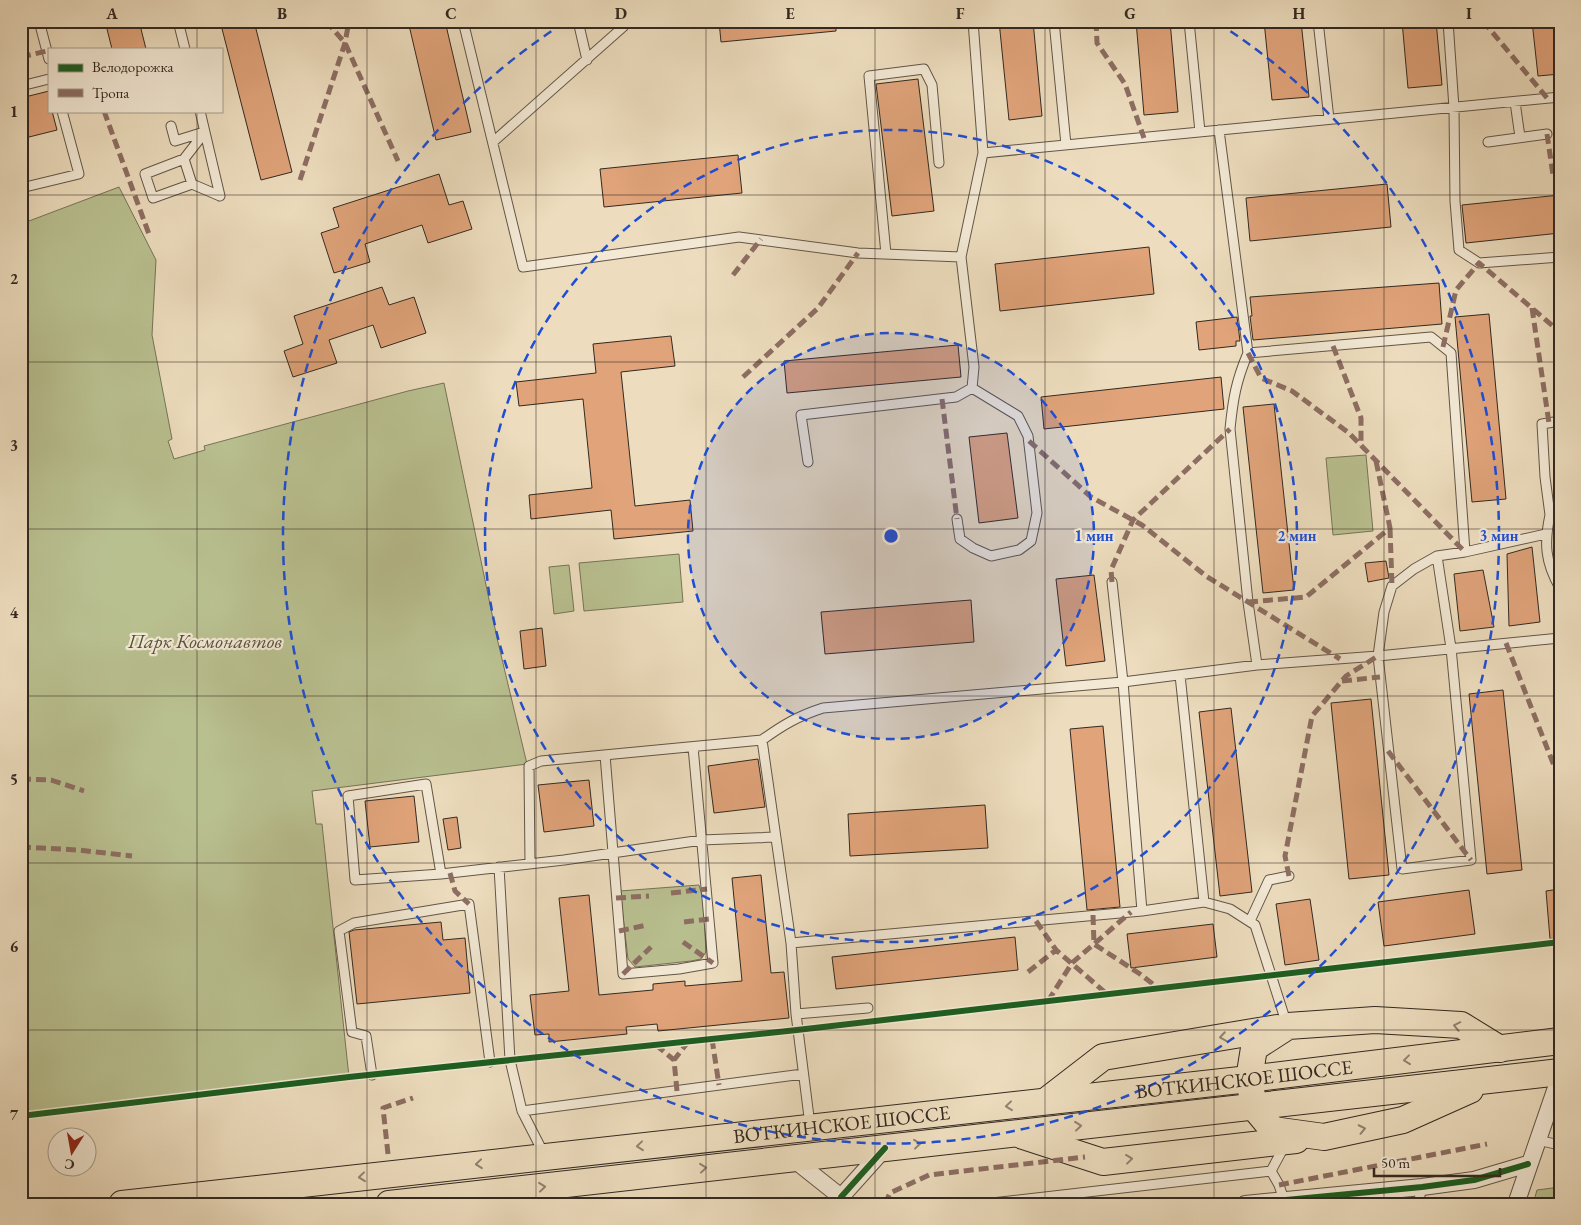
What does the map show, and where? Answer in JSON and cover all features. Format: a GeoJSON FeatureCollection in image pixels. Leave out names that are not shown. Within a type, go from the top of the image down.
{"type":"FeatureCollection","features":[{"type":"Feature","properties":{"kind":"main road"},"geometry":{"type":"LineString","coordinates":[[1046,1102],[1103,1057],[1288,1026],[1376,1020],[1461,1025],[1500,1048]]}},
{"type":"Feature","properties":{"kind":"main road"},"geometry":{"type":"LineString","coordinates":[[1288,1026],[1254,1048],[1249,1079],[1254,1107],[1273,1130],[1324,1137]]}},
{"type":"Feature","properties":{"kind":"main road","name":"ВОТКИНСКОЕ ШОССЕ"},"geometry":{"type":"LineString","coordinates":[[122,1204],[1249,1079],[1560,1041]]}},
{"type":"Feature","properties":{"kind":"main road","name":"ВОТКИНСКОЕ ШОССЕ"},"geometry":{"type":"LineString","coordinates":[[389,1204],[1560,1074]]}},
{"type":"Feature","properties":{"kind":"main road"},"geometry":{"type":"LineString","coordinates":[[1015,1133],[1103,1162],[1324,1137],[1403,1120],[1493,1080]]}},
{"type":"Feature","properties":{"kind":"street"},"geometry":{"type":"LineString","coordinates":[[1516,1204],[1560,1074]]}},
{"type":"Feature","properties":{"kind":"street"},"geometry":{"type":"LineString","coordinates":[[792,1158],[841,1200],[885,1148]]}},
{"type":"Feature","properties":{"kind":"street"},"geometry":{"type":"LineString","coordinates":[[1245,1204],[1284,1200],[1341,1199],[1474,1180],[1528,1164]]}},
{"type":"Feature","properties":{"kind":"lane"},"geometry":{"type":"LineString","coordinates":[[40,21],[48,55]]}},
{"type":"Feature","properties":{"kind":"lane"},"geometry":{"type":"LineString","coordinates":[[178,21],[185,48]]}},
{"type":"Feature","properties":{"kind":"lane"},"geometry":{"type":"LineString","coordinates":[[463,21],[523,267],[739,236],[858,254],[961,257]]}},
{"type":"Feature","properties":{"kind":"lane"},"geometry":{"type":"LineString","coordinates":[[578,21],[587,60]]}},
{"type":"Feature","properties":{"kind":"lane"},"geometry":{"type":"LineString","coordinates":[[493,142],[587,60],[623,27],[626,21]]}},
{"type":"Feature","properties":{"kind":"lane"},"geometry":{"type":"LineString","coordinates":[[972,21],[983,154],[961,257],[974,367],[972,388]]}},
{"type":"Feature","properties":{"kind":"lane"},"geometry":{"type":"LineString","coordinates":[[1054,21],[1066,145]]}},
{"type":"Feature","properties":{"kind":"lane"},"geometry":{"type":"LineString","coordinates":[[1189,21],[1200,132]]}},
{"type":"Feature","properties":{"kind":"lane"},"geometry":{"type":"LineString","coordinates":[[1318,21],[1329,119]]}},
{"type":"Feature","properties":{"kind":"lane"},"geometry":{"type":"LineString","coordinates":[[1448,21],[1454,108],[1455,201],[1460,250],[1479,263],[1560,257]]}},
{"type":"Feature","properties":{"kind":"lane"},"geometry":{"type":"LineString","coordinates":[[886,254],[869,76],[924,69],[932,86],[939,163]]}},
{"type":"Feature","properties":{"kind":"lane"},"geometry":{"type":"LineString","coordinates":[[21,86],[48,79]]}},
{"type":"Feature","properties":{"kind":"lane"},"geometry":{"type":"LineString","coordinates":[[983,154],[1560,97]]}},
{"type":"Feature","properties":{"kind":"lane"},"geometry":{"type":"LineString","coordinates":[[1515,102],[1520,137]]}},
{"type":"Feature","properties":{"kind":"lane"},"geometry":{"type":"LineString","coordinates":[[21,188],[79,174],[62,112]]}},
{"type":"Feature","properties":{"kind":"lane"},"geometry":{"type":"LineString","coordinates":[[200,112],[205,132],[220,196],[192,184],[153,198],[145,174],[184,159],[205,132]]}},
{"type":"Feature","properties":{"kind":"lane"},"geometry":{"type":"LineString","coordinates":[[171,126],[176,142],[205,132]]}},
{"type":"Feature","properties":{"kind":"lane"},"geometry":{"type":"LineString","coordinates":[[1219,130],[1248,354],[1238,378],[1232,401],[1230,429],[1248,602],[1258,665]]}},
{"type":"Feature","properties":{"kind":"lane"},"geometry":{"type":"LineString","coordinates":[[1488,142],[1547,134]]}},
{"type":"Feature","properties":{"kind":"lane"},"geometry":{"type":"LineString","coordinates":[[184,159],[192,184]]}},
{"type":"Feature","properties":{"kind":"lane"},"geometry":{"type":"LineString","coordinates":[[1248,354],[1431,337],[1450,353],[1466,552]]}},
{"type":"Feature","properties":{"kind":"lane"},"geometry":{"type":"LineString","coordinates":[[808,462],[801,415],[956,397],[972,388]]}},
{"type":"Feature","properties":{"kind":"lane"},"geometry":{"type":"LineString","coordinates":[[957,519],[960,539],[973,548],[991,556],[1019,550],[1031,541],[1037,513],[1028,436],[1018,416],[972,388]]}},
{"type":"Feature","properties":{"kind":"lane"},"geometry":{"type":"LineString","coordinates":[[1560,421],[1542,424],[1545,477],[1550,515],[1546,534],[1546,552],[1560,588]]}},
{"type":"Feature","properties":{"kind":"lane"},"geometry":{"type":"LineString","coordinates":[[1550,515],[1560,513]]}},
{"type":"Feature","properties":{"kind":"lane"},"geometry":{"type":"LineString","coordinates":[[1437,556],[1451,648],[1471,860],[1402,869],[1378,656],[1384,612],[1392,586],[1414,569],[1437,556],[1466,552],[1546,534]]}},
{"type":"Feature","properties":{"kind":"lane"},"geometry":{"type":"LineString","coordinates":[[1112,582],[1123,682],[1142,911]]}},
{"type":"Feature","properties":{"kind":"lane"},"geometry":{"type":"LineString","coordinates":[[530,864],[529,766],[541,761],[762,740],[784,724],[801,715],[823,708],[1123,682],[1258,665],[1378,656],[1560,638]]}},
{"type":"Feature","properties":{"kind":"lane"},"geometry":{"type":"LineString","coordinates":[[1180,676],[1204,902]]}},
{"type":"Feature","properties":{"kind":"lane"},"geometry":{"type":"LineString","coordinates":[[762,740],[791,943],[796,1014],[810,1128]]}},
{"type":"Feature","properties":{"kind":"lane"},"geometry":{"type":"LineString","coordinates":[[605,755],[623,974],[679,969],[713,963],[693,747]]}},
{"type":"Feature","properties":{"kind":"lane"},"geometry":{"type":"LineString","coordinates":[[441,874],[426,784],[348,796],[355,880],[441,874],[530,864],[702,840],[775,837]]}},
{"type":"Feature","properties":{"kind":"lane"},"geometry":{"type":"LineString","coordinates":[[500,867],[510,1060],[522,1111],[545,1157]]}},
{"type":"Feature","properties":{"kind":"lane"},"geometry":{"type":"LineString","coordinates":[[1250,921],[1269,880],[1289,876]]}},
{"type":"Feature","properties":{"kind":"lane"},"geometry":{"type":"LineString","coordinates":[[791,943],[1142,911],[1204,902],[1230,909],[1255,925],[1288,1026]]}},
{"type":"Feature","properties":{"kind":"lane"},"geometry":{"type":"LineString","coordinates":[[372,1075],[366,1036],[352,1032],[339,931],[354,922],[469,904],[490,1062]]}},
{"type":"Feature","properties":{"kind":"lane"},"geometry":{"type":"LineString","coordinates":[[796,1014],[868,1008]]}},
{"type":"Feature","properties":{"kind":"lane"},"geometry":{"type":"LineString","coordinates":[[522,1111],[803,1074]]}},
{"type":"Feature","properties":{"kind":"lane"},"geometry":{"type":"LineString","coordinates":[[1537,1140],[1560,1145]]}},
{"type":"Feature","properties":{"kind":"lane"},"geometry":{"type":"LineString","coordinates":[[1271,1171],[1288,1141]]}},
{"type":"Feature","properties":{"kind":"lane"},"geometry":{"type":"LineString","coordinates":[[1271,1171],[1279,1185],[1284,1200]]}},
{"type":"Feature","properties":{"kind":"lane"},"geometry":{"type":"LineString","coordinates":[[983,1204],[1271,1171]]}},
{"type":"Feature","properties":{"kind":"lane"},"geometry":{"type":"LineString","coordinates":[[1418,1204],[1422,1187]]}},
{"type":"Feature","properties":{"kind":"green space","name":"Парк Космонавтов"},"geometry":{"type":"Polygon","coordinates":[[[119,187],[156,260],[152,335],[172,439],[168,441],[174,459],[205,450],[204,446],[444,383],[497,638],[527,764],[312,791],[316,824],[322,824],[349,1077],[21,1116],[21,224],[119,187]]]}},
{"type":"Feature","properties":{"kind":"green space"},"geometry":{"type":"Polygon","coordinates":[[[1366,455],[1373,531],[1333,535],[1326,458],[1366,455]]]}},
{"type":"Feature","properties":{"kind":"green space"},"geometry":{"type":"Polygon","coordinates":[[[679,554],[683,602],[584,611],[579,563],[679,554]]]}},
{"type":"Feature","properties":{"kind":"green space"},"geometry":{"type":"Polygon","coordinates":[[[569,565],[574,611],[554,614],[549,567],[569,565]]]}},
{"type":"Feature","properties":{"kind":"green space"},"geometry":{"type":"Polygon","coordinates":[[[699,885],[703,899],[706,952],[701,959],[635,967],[628,959],[620,891],[699,885]]]}},
{"type":"Feature","properties":{"kind":"green space"},"geometry":{"type":"Polygon","coordinates":[[[1560,1187],[1560,1204],[1533,1204],[1537,1190],[1560,1187]]]}},
{"type":"Feature","properties":{"kind":"building"},"geometry":{"type":"Polygon","coordinates":[[[105,21],[139,21],[146,48],[112,48],[105,21]]]}},
{"type":"Feature","properties":{"kind":"building"},"geometry":{"type":"Polygon","coordinates":[[[220,21],[254,21],[292,172],[261,180],[220,21]]]}},
{"type":"Feature","properties":{"kind":"building"},"geometry":{"type":"Polygon","coordinates":[[[408,21],[445,21],[471,132],[436,140],[408,21]]]}},
{"type":"Feature","properties":{"kind":"building"},"geometry":{"type":"Polygon","coordinates":[[[719,21],[836,21],[836,31],[721,42],[719,21]]]}},
{"type":"Feature","properties":{"kind":"building"},"geometry":{"type":"Polygon","coordinates":[[[999,21],[1033,21],[1042,116],[1009,120],[999,21]]]}},
{"type":"Feature","properties":{"kind":"building"},"geometry":{"type":"Polygon","coordinates":[[[1136,21],[1170,21],[1178,112],[1144,115],[1136,21]]]}},
{"type":"Feature","properties":{"kind":"building"},"geometry":{"type":"Polygon","coordinates":[[[1264,21],[1301,21],[1309,97],[1272,100],[1264,21]]]}},
{"type":"Feature","properties":{"kind":"building"},"geometry":{"type":"Polygon","coordinates":[[[1402,21],[1436,21],[1442,85],[1408,88],[1402,21]]]}},
{"type":"Feature","properties":{"kind":"building"},"geometry":{"type":"Polygon","coordinates":[[[1532,21],[1560,21],[1560,74],[1538,76],[1532,21]]]}},
{"type":"Feature","properties":{"kind":"building"},"geometry":{"type":"Polygon","coordinates":[[[918,79],[934,211],[892,216],[876,84],[918,79]]]}},
{"type":"Feature","properties":{"kind":"building"},"geometry":{"type":"Polygon","coordinates":[[[48,91],[48,112],[52,112],[57,130],[21,139],[21,98],[48,91]]]}},
{"type":"Feature","properties":{"kind":"building"},"geometry":{"type":"Polygon","coordinates":[[[738,155],[742,193],[604,207],[600,169],[738,155]]]}},
{"type":"Feature","properties":{"kind":"building"},"geometry":{"type":"Polygon","coordinates":[[[439,174],[449,205],[463,201],[472,229],[428,243],[422,225],[365,244],[370,262],[334,273],[321,233],[339,227],[333,208],[439,174]]]}},
{"type":"Feature","properties":{"kind":"building"},"geometry":{"type":"Polygon","coordinates":[[[1387,184],[1391,227],[1250,241],[1246,198],[1387,184]]]}},
{"type":"Feature","properties":{"kind":"building"},"geometry":{"type":"Polygon","coordinates":[[[1560,195],[1560,233],[1466,243],[1462,205],[1560,195]]]}},
{"type":"Feature","properties":{"kind":"building"},"geometry":{"type":"Polygon","coordinates":[[[1149,247],[1154,294],[1000,311],[995,264],[1149,247]]]}},
{"type":"Feature","properties":{"kind":"building"},"geometry":{"type":"Polygon","coordinates":[[[1439,283],[1442,324],[1253,340],[1250,297],[1439,283]]]}},
{"type":"Feature","properties":{"kind":"building"},"geometry":{"type":"Polygon","coordinates":[[[382,287],[389,305],[414,297],[426,333],[381,348],[373,325],[329,340],[337,363],[293,377],[284,351],[303,344],[294,316],[382,287]]]}},
{"type":"Feature","properties":{"kind":"building"},"geometry":{"type":"Polygon","coordinates":[[[1489,314],[1506,499],[1472,502],[1455,317],[1489,314]]]}},
{"type":"Feature","properties":{"kind":"building"},"geometry":{"type":"Polygon","coordinates":[[[1237,317],[1240,341],[1236,341],[1236,346],[1199,350],[1196,322],[1237,317]]]}},
{"type":"Feature","properties":{"kind":"building"},"geometry":{"type":"Polygon","coordinates":[[[671,336],[675,366],[621,372],[635,506],[690,500],[693,531],[614,539],[611,510],[531,519],[529,495],[592,488],[583,399],[519,406],[516,382],[596,373],[593,344],[671,336]]]}},
{"type":"Feature","properties":{"kind":"building"},"geometry":{"type":"Polygon","coordinates":[[[958,345],[961,377],[787,393],[784,361],[958,345]]]}},
{"type":"Feature","properties":{"kind":"building"},"geometry":{"type":"Polygon","coordinates":[[[1221,377],[1224,409],[1044,429],[1041,397],[1221,377]]]}},
{"type":"Feature","properties":{"kind":"building"},"geometry":{"type":"Polygon","coordinates":[[[1274,404],[1294,590],[1263,593],[1243,407],[1274,404]]]}},
{"type":"Feature","properties":{"kind":"building"},"geometry":{"type":"Polygon","coordinates":[[[1007,433],[1018,518],[979,523],[969,437],[1007,433]]]}},
{"type":"Feature","properties":{"kind":"building"},"geometry":{"type":"Polygon","coordinates":[[[1532,547],[1540,622],[1509,626],[1507,554],[1532,547]]]}},
{"type":"Feature","properties":{"kind":"building"},"geometry":{"type":"Polygon","coordinates":[[[1386,561],[1389,578],[1368,582],[1365,563],[1386,561]]]}},
{"type":"Feature","properties":{"kind":"building"},"geometry":{"type":"Polygon","coordinates":[[[1483,570],[1494,627],[1460,631],[1454,574],[1483,570]]]}},
{"type":"Feature","properties":{"kind":"building"},"geometry":{"type":"Polygon","coordinates":[[[1094,575],[1105,661],[1066,666],[1056,579],[1094,575]]]}},
{"type":"Feature","properties":{"kind":"building"},"geometry":{"type":"Polygon","coordinates":[[[971,600],[974,642],[825,654],[821,612],[971,600]]]}},
{"type":"Feature","properties":{"kind":"building"},"geometry":{"type":"Polygon","coordinates":[[[542,628],[546,666],[524,669],[520,631],[542,628]]]}},
{"type":"Feature","properties":{"kind":"building"},"geometry":{"type":"Polygon","coordinates":[[[1503,690],[1522,870],[1487,874],[1469,694],[1503,690]]]}},
{"type":"Feature","properties":{"kind":"building"},"geometry":{"type":"Polygon","coordinates":[[[1371,699],[1389,875],[1349,879],[1331,703],[1371,699]]]}},
{"type":"Feature","properties":{"kind":"building"},"geometry":{"type":"Polygon","coordinates":[[[1231,708],[1252,892],[1220,896],[1199,712],[1231,708]]]}},
{"type":"Feature","properties":{"kind":"building"},"geometry":{"type":"Polygon","coordinates":[[[1103,726],[1120,907],[1087,910],[1070,729],[1103,726]]]}},
{"type":"Feature","properties":{"kind":"building"},"geometry":{"type":"Polygon","coordinates":[[[758,759],[765,807],[714,813],[708,766],[758,759]]]}},
{"type":"Feature","properties":{"kind":"building"},"geometry":{"type":"Polygon","coordinates":[[[589,780],[594,826],[544,832],[538,785],[589,780]]]}},
{"type":"Feature","properties":{"kind":"building"},"geometry":{"type":"Polygon","coordinates":[[[414,796],[419,842],[370,847],[365,801],[414,796]]]}},
{"type":"Feature","properties":{"kind":"building"},"geometry":{"type":"Polygon","coordinates":[[[985,805],[988,848],[850,856],[848,814],[985,805]]]}},
{"type":"Feature","properties":{"kind":"building"},"geometry":{"type":"Polygon","coordinates":[[[457,817],[461,848],[448,850],[443,819],[457,817]]]}},
{"type":"Feature","properties":{"kind":"building"},"geometry":{"type":"Polygon","coordinates":[[[761,875],[771,973],[784,972],[789,1018],[658,1031],[657,1024],[626,1027],[627,1034],[549,1042],[549,1034],[535,1035],[530,995],[569,991],[559,898],[589,895],[599,995],[653,990],[653,984],[685,981],[685,986],[742,981],[732,878],[761,875]]]}},
{"type":"Feature","properties":{"kind":"building"},"geometry":{"type":"Polygon","coordinates":[[[1560,889],[1560,938],[1550,939],[1546,891],[1560,889]]]}},
{"type":"Feature","properties":{"kind":"building"},"geometry":{"type":"Polygon","coordinates":[[[1469,890],[1475,934],[1384,946],[1378,902],[1469,890]]]}},
{"type":"Feature","properties":{"kind":"building"},"geometry":{"type":"Polygon","coordinates":[[[1310,899],[1319,960],[1285,965],[1276,904],[1310,899]]]}},
{"type":"Feature","properties":{"kind":"building"},"geometry":{"type":"Polygon","coordinates":[[[441,922],[443,940],[465,938],[470,993],[357,1004],[349,932],[441,922]]]}},
{"type":"Feature","properties":{"kind":"building"},"geometry":{"type":"Polygon","coordinates":[[[1213,924],[1217,957],[1131,968],[1127,934],[1213,924]]]}},
{"type":"Feature","properties":{"kind":"building"},"geometry":{"type":"Polygon","coordinates":[[[1015,937],[1018,970],[836,989],[832,957],[1015,937]]]}},
{"type":"Feature","properties":{"kind":"marked path"},"geometry":{"type":"LineString","coordinates":[[326,21],[345,43],[398,161]]}},
{"type":"Feature","properties":{"kind":"marked path"},"geometry":{"type":"LineString","coordinates":[[300,180],[345,43],[349,21]]}},
{"type":"Feature","properties":{"kind":"marked path"},"geometry":{"type":"LineString","coordinates":[[1096,21],[1097,43],[1125,84],[1144,138]]}},
{"type":"Feature","properties":{"kind":"marked path"},"geometry":{"type":"LineString","coordinates":[[1483,21],[1547,98]]}},
{"type":"Feature","properties":{"kind":"marked path"},"geometry":{"type":"LineString","coordinates":[[21,57],[48,52]]}},
{"type":"Feature","properties":{"kind":"marked path"},"geometry":{"type":"LineString","coordinates":[[104,112],[150,237]]}},
{"type":"Feature","properties":{"kind":"marked path"},"geometry":{"type":"LineString","coordinates":[[1547,134],[1553,175],[1560,175]]}},
{"type":"Feature","properties":{"kind":"marked path"},"geometry":{"type":"LineString","coordinates":[[733,275],[761,239]]}},
{"type":"Feature","properties":{"kind":"marked path"},"geometry":{"type":"LineString","coordinates":[[743,377],[818,308],[858,253]]}},
{"type":"Feature","properties":{"kind":"marked path"},"geometry":{"type":"LineString","coordinates":[[1443,347],[1456,290],[1479,263],[1560,332]]}},
{"type":"Feature","properties":{"kind":"marked path"},"geometry":{"type":"LineString","coordinates":[[1532,308],[1549,423]]}},
{"type":"Feature","properties":{"kind":"marked path"},"geometry":{"type":"LineString","coordinates":[[1333,346],[1361,418],[1361,446]]}},
{"type":"Feature","properties":{"kind":"marked path"},"geometry":{"type":"LineString","coordinates":[[1248,353],[1261,378],[1292,391],[1349,433],[1465,552]]}},
{"type":"Feature","properties":{"kind":"marked path"},"geometry":{"type":"LineString","coordinates":[[942,399],[957,519]]}},
{"type":"Feature","properties":{"kind":"marked path"},"geometry":{"type":"LineString","coordinates":[[1112,582],[1111,570],[1133,520],[1230,429]]}},
{"type":"Feature","properties":{"kind":"marked path"},"geometry":{"type":"LineString","coordinates":[[1029,441],[1091,497],[1142,525],[1206,576],[1340,659]]}},
{"type":"Feature","properties":{"kind":"marked path"},"geometry":{"type":"LineString","coordinates":[[1248,602],[1306,597],[1390,528],[1376,461]]}},
{"type":"Feature","properties":{"kind":"marked path"},"geometry":{"type":"LineString","coordinates":[[1390,528],[1392,586]]}},
{"type":"Feature","properties":{"kind":"marked path"},"geometry":{"type":"LineString","coordinates":[[1506,643],[1560,781]]}},
{"type":"Feature","properties":{"kind":"marked path"},"geometry":{"type":"LineString","coordinates":[[1289,876],[1285,856],[1312,716],[1346,676],[1378,656]]}},
{"type":"Feature","properties":{"kind":"marked path"},"geometry":{"type":"LineString","coordinates":[[1342,681],[1380,677]]}},
{"type":"Feature","properties":{"kind":"marked path"},"geometry":{"type":"LineString","coordinates":[[1388,751],[1471,860]]}},
{"type":"Feature","properties":{"kind":"marked path"},"geometry":{"type":"LineString","coordinates":[[21,779],[51,780],[84,791]]}},
{"type":"Feature","properties":{"kind":"marked path"},"geometry":{"type":"LineString","coordinates":[[21,847],[78,850],[132,856]]}},
{"type":"Feature","properties":{"kind":"marked path"},"geometry":{"type":"LineString","coordinates":[[450,873],[455,891],[469,904]]}},
{"type":"Feature","properties":{"kind":"marked path"},"geometry":{"type":"LineString","coordinates":[[671,893],[707,889]]}},
{"type":"Feature","properties":{"kind":"marked path"},"geometry":{"type":"LineString","coordinates":[[616,898],[649,896]]}},
{"type":"Feature","properties":{"kind":"marked path"},"geometry":{"type":"LineString","coordinates":[[1048,1001],[1072,963],[1131,912]]}},
{"type":"Feature","properties":{"kind":"marked path"},"geometry":{"type":"LineString","coordinates":[[1093,915],[1094,944],[1158,988]]}},
{"type":"Feature","properties":{"kind":"marked path"},"geometry":{"type":"LineString","coordinates":[[684,922],[709,919]]}},
{"type":"Feature","properties":{"kind":"marked path"},"geometry":{"type":"LineString","coordinates":[[1036,921],[1056,950],[1107,994]]}},
{"type":"Feature","properties":{"kind":"marked path"},"geometry":{"type":"LineString","coordinates":[[619,931],[647,925]]}},
{"type":"Feature","properties":{"kind":"marked path"},"geometry":{"type":"LineString","coordinates":[[683,942],[713,963]]}},
{"type":"Feature","properties":{"kind":"marked path"},"geometry":{"type":"LineString","coordinates":[[623,974],[651,947]]}},
{"type":"Feature","properties":{"kind":"marked path"},"geometry":{"type":"LineString","coordinates":[[1028,972],[1056,950]]}},
{"type":"Feature","properties":{"kind":"marked path"},"geometry":{"type":"LineString","coordinates":[[712,1039],[719,1085]]}},
{"type":"Feature","properties":{"kind":"marked path"},"geometry":{"type":"LineString","coordinates":[[677,1091],[674,1060],[688,1042]]}},
{"type":"Feature","properties":{"kind":"marked path"},"geometry":{"type":"LineString","coordinates":[[656,1045],[674,1060]]}},
{"type":"Feature","properties":{"kind":"marked path"},"geometry":{"type":"LineString","coordinates":[[388,1154],[383,1108],[413,1098]]}},
{"type":"Feature","properties":{"kind":"marked path"},"geometry":{"type":"LineString","coordinates":[[1279,1185],[1487,1144]]}},
{"type":"Feature","properties":{"kind":"marked path"},"geometry":{"type":"LineString","coordinates":[[885,1204],[890,1193],[929,1175],[1085,1157]]}},
{"type":"Feature","properties":{"kind":"cycle path"},"geometry":{"type":"LineString","coordinates":[[21,1116],[349,1077],[797,1030],[1560,942]]}},
{"type":"Feature","properties":{"kind":"cycle path"},"geometry":{"type":"LineString","coordinates":[[841,1204],[841,1197],[885,1148]]}},
{"type":"Feature","properties":{"kind":"cycle path"},"geometry":{"type":"LineString","coordinates":[[1245,1204],[1422,1187],[1474,1180],[1528,1164]]}}]}
